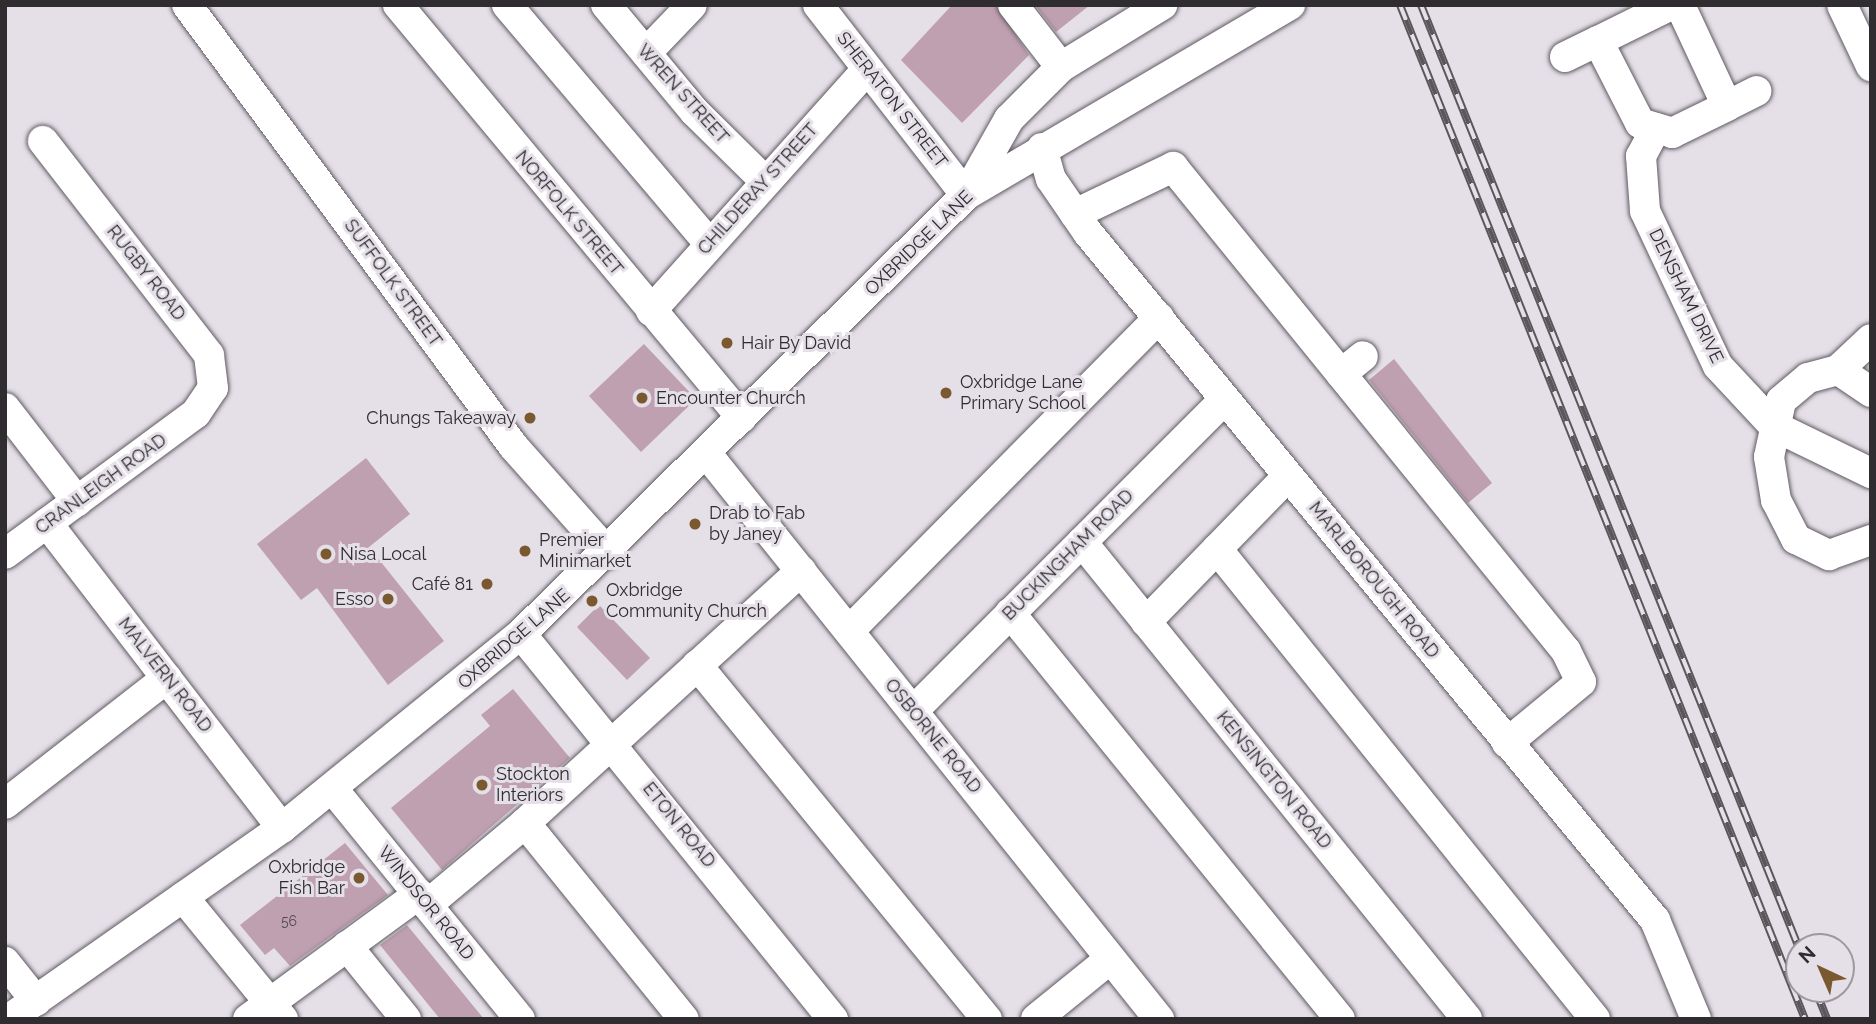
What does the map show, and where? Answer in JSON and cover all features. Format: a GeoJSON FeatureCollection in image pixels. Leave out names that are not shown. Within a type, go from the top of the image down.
{"type":"FeatureCollection","features":[{"type":"Feature","properties":{"kind":"street","name":"SUFFOLK STREET"},"geometry":{"type":"LineString","coordinates":[[187,5],[514,447],[608,553]]}},
{"type":"Feature","properties":{"kind":"street","name":"NORFOLK STREET"},"geometry":{"type":"LineString","coordinates":[[398,5],[650,311],[742,418]]}},
{"type":"Feature","properties":{"kind":"street"},"geometry":{"type":"LineString","coordinates":[[506,5],[709,243]]}},
{"type":"Feature","properties":{"kind":"street","name":"WREN STREET"},"geometry":{"type":"LineString","coordinates":[[606,5],[646,53],[763,179]]}},
{"type":"Feature","properties":{"kind":"street"},"geometry":{"type":"LineString","coordinates":[[646,53],[692,5]]}},
{"type":"Feature","properties":{"kind":"street","name":"SHERATON STREET"},"geometry":{"type":"LineString","coordinates":[[818,5],[966,195]]}},
{"type":"Feature","properties":{"kind":"street"},"geometry":{"type":"LineString","coordinates":[[1013,5],[1061,67]]}},
{"type":"Feature","properties":{"kind":"street"},"geometry":{"type":"LineString","coordinates":[[966,195],[1009,119],[1061,67],[1162,5]]}},
{"type":"Feature","properties":{"kind":"street","name":"OXBRIDGE LANE"},"geometry":{"type":"LineString","coordinates":[[9,1019],[282,828],[521,634],[608,553],[966,195],[1290,5]]}},
{"type":"Feature","properties":{"kind":"street"},"geometry":{"type":"LineString","coordinates":[[1565,57],[1671,5]]}},
{"type":"Feature","properties":{"kind":"street"},"geometry":{"type":"LineString","coordinates":[[1680,5],[1727,106]]}},
{"type":"Feature","properties":{"kind":"street"},"geometry":{"type":"LineString","coordinates":[[1842,5],[1871,66]]}},
{"type":"Feature","properties":{"kind":"street"},"geometry":{"type":"LineString","coordinates":[[1598,41],[1640,123],[1672,133],[1756,91]]}},
{"type":"Feature","properties":{"kind":"street","name":"CHILDERAY STREET"},"geometry":{"type":"LineString","coordinates":[[650,311],[763,179],[867,69]]}},
{"type":"Feature","properties":{"kind":"street","name":"DENSHAM DRIVE"},"geometry":{"type":"LineString","coordinates":[[1656,128],[1641,156],[1645,211],[1718,366],[1774,426],[1871,474]]}},
{"type":"Feature","properties":{"kind":"street","name":"RUGBY ROAD"},"geometry":{"type":"LineString","coordinates":[[43,141],[209,355],[213,388],[196,413]]}},
{"type":"Feature","properties":{"kind":"street","name":"MARLBOROUGH ROAD"},"geometry":{"type":"LineString","coordinates":[[1042,148],[1051,179],[1075,214],[1224,400],[1655,920],[1690,1016]]}},
{"type":"Feature","properties":{"kind":"street"},"geometry":{"type":"LineString","coordinates":[[1075,214],[1173,167],[1352,365],[1566,651],[1581,682],[1507,743]]}},
{"type":"Feature","properties":{"kind":"street"},"geometry":{"type":"LineString","coordinates":[[849,631],[1159,318]]}},
{"type":"Feature","properties":{"kind":"street"},"geometry":{"type":"LineString","coordinates":[[1871,339],[1838,370],[1808,378],[1781,401],[1769,457],[1774,489],[1796,539],[1829,555],[1871,540]]}},
{"type":"Feature","properties":{"kind":"street"},"geometry":{"type":"LineString","coordinates":[[1838,370],[1871,392]]}},
{"type":"Feature","properties":{"kind":"street","name":"BUCKINGHAM ROAD"},"geometry":{"type":"LineString","coordinates":[[913,710],[1224,400]]}},
{"type":"Feature","properties":{"kind":"street"},"geometry":{"type":"LineString","coordinates":[[5,408],[77,501]]}},
{"type":"Feature","properties":{"kind":"street","name":"CRANLEIGH ROAD"},"geometry":{"type":"LineString","coordinates":[[5,554],[196,413]]}},
{"type":"Feature","properties":{"kind":"street","name":"OSBORNE ROAD"},"geometry":{"type":"LineString","coordinates":[[707,454],[1159,1019]]}},
{"type":"Feature","properties":{"kind":"street"},"geometry":{"type":"LineString","coordinates":[[1146,622],[1288,476]]}},
{"type":"Feature","properties":{"kind":"street","name":"MALVERN ROAD"},"geometry":{"type":"LineString","coordinates":[[47,523],[282,828]]}},
{"type":"Feature","properties":{"kind":"street","name":"KENSINGTON ROAD"},"geometry":{"type":"LineString","coordinates":[[1082,542],[1467,1019]]}},
{"type":"Feature","properties":{"kind":"street"},"geometry":{"type":"LineString","coordinates":[[1217,550],[1595,1019]]}},
{"type":"Feature","properties":{"kind":"street"},"geometry":{"type":"LineString","coordinates":[[183,897],[267,1013],[347,946],[423,899],[526,823],[801,571]]}},
{"type":"Feature","properties":{"kind":"street"},"geometry":{"type":"LineString","coordinates":[[1010,613],[1340,1019]]}},
{"type":"Feature","properties":{"kind":"street","name":"ETON ROAD"},"geometry":{"type":"LineString","coordinates":[[521,634],[613,743],[833,1019]]}},
{"type":"Feature","properties":{"kind":"street"},"geometry":{"type":"LineString","coordinates":[[698,665],[987,1019]]}},
{"type":"Feature","properties":{"kind":"street"},"geometry":{"type":"LineString","coordinates":[[5,804],[167,678]]}},
{"type":"Feature","properties":{"kind":"street","name":"WINDSOR ROAD"},"geometry":{"type":"LineString","coordinates":[[332,788],[520,1019]]}},
{"type":"Feature","properties":{"kind":"street"},"geometry":{"type":"LineString","coordinates":[[526,823],[684,1019]]}},
{"type":"Feature","properties":{"kind":"street"},"geometry":{"type":"LineString","coordinates":[[347,946],[406,1019]]}},
{"type":"Feature","properties":{"kind":"street"},"geometry":{"type":"LineString","coordinates":[[1036,1019],[1110,958]]}},
{"type":"Feature","properties":{"kind":"street"},"geometry":{"type":"LineString","coordinates":[[5,961],[36,1001]]}},
{"type":"Feature","properties":{"kind":"building"},"geometry":{"type":"Polygon","coordinates":[[[952,5],[996,5],[1029,55],[962,123],[901,60],[952,5]]]}},
{"type":"Feature","properties":{"kind":"building"},"geometry":{"type":"Polygon","coordinates":[[[1035,5],[1090,5],[1056,32],[1035,5]]]}},
{"type":"Feature","properties":{"kind":"building","name":"Encounter Church"},"geometry":{"type":"Polygon","coordinates":[[[644,344],[696,399],[641,452],[589,396],[644,344]]]}},
{"type":"Feature","properties":{"kind":"building"},"geometry":{"type":"Polygon","coordinates":[[[1394,359],[1492,483],[1468,503],[1369,380],[1394,359]]]}},
{"type":"Feature","properties":{"kind":"building"},"geometry":{"type":"Polygon","coordinates":[[[366,458],[410,514],[369,547],[444,641],[388,685],[317,588],[301,600],[257,544],[366,458]]]}},
{"type":"Feature","properties":{"kind":"building"},"geometry":{"type":"Polygon","coordinates":[[[599,605],[650,658],[627,680],[577,627],[599,605]]]}},
{"type":"Feature","properties":{"kind":"building","name":"Stockton Interiors"},"geometry":{"type":"Polygon","coordinates":[[[513,689],[570,758],[442,870],[391,808],[490,726],[481,715],[513,689]]]}},
{"type":"Feature","properties":{"kind":"building"},"geometry":{"type":"Polygon","coordinates":[[[345,843],[388,895],[290,966],[274,948],[265,955],[240,925],[345,843]]]}},
{"type":"Feature","properties":{"kind":"building"},"geometry":{"type":"Polygon","coordinates":[[[407,925],[484,1019],[440,1019],[380,945],[407,925]]]}},
{"type":"Feature","properties":{"kind":"railway"},"geometry":{"type":"LineString","coordinates":[[1400,5],[1805,1019]]}},
{"type":"Feature","properties":{"kind":"railway"},"geometry":{"type":"LineString","coordinates":[[1421,5],[1793,933]]}},
{"type":"Feature","properties":{"kind":"railway"},"geometry":{"type":"LineString","coordinates":[[1821,1003],[1827,1019]]}},
{"type":"Feature","properties":{"kind":"place","name":"Hair By David"},"geometry":{"type":"Point","coordinates":[727,343]}},
{"type":"Feature","properties":{"kind":"place","name":"Oxbridge Lane Primary School"},"geometry":{"type":"Point","coordinates":[946,393]}},
{"type":"Feature","properties":{"kind":"place","name":"Encounter Church"},"geometry":{"type":"Point","coordinates":[642,398]}},
{"type":"Feature","properties":{"kind":"place","name":"Chungs Takeaway"},"geometry":{"type":"Point","coordinates":[530,418]}},
{"type":"Feature","properties":{"kind":"place","name":"Drab to Fab by Janey"},"geometry":{"type":"Point","coordinates":[695,524]}},
{"type":"Feature","properties":{"kind":"place","name":"Premier Minimarket"},"geometry":{"type":"Point","coordinates":[525,551]}},
{"type":"Feature","properties":{"kind":"place","name":"Nisa Local"},"geometry":{"type":"Point","coordinates":[326,554]}},
{"type":"Feature","properties":{"kind":"place","name":"Café 81"},"geometry":{"type":"Point","coordinates":[487,584]}},
{"type":"Feature","properties":{"kind":"place","name":"Esso"},"geometry":{"type":"Point","coordinates":[388,599]}},
{"type":"Feature","properties":{"kind":"place","name":"Oxbridge Community Church"},"geometry":{"type":"Point","coordinates":[592,601]}},
{"type":"Feature","properties":{"kind":"place","name":"Stockton Interiors"},"geometry":{"type":"Point","coordinates":[482,785]}},
{"type":"Feature","properties":{"kind":"place","name":"Oxbridge Fish Bar"},"geometry":{"type":"Point","coordinates":[359,878]}}]}
